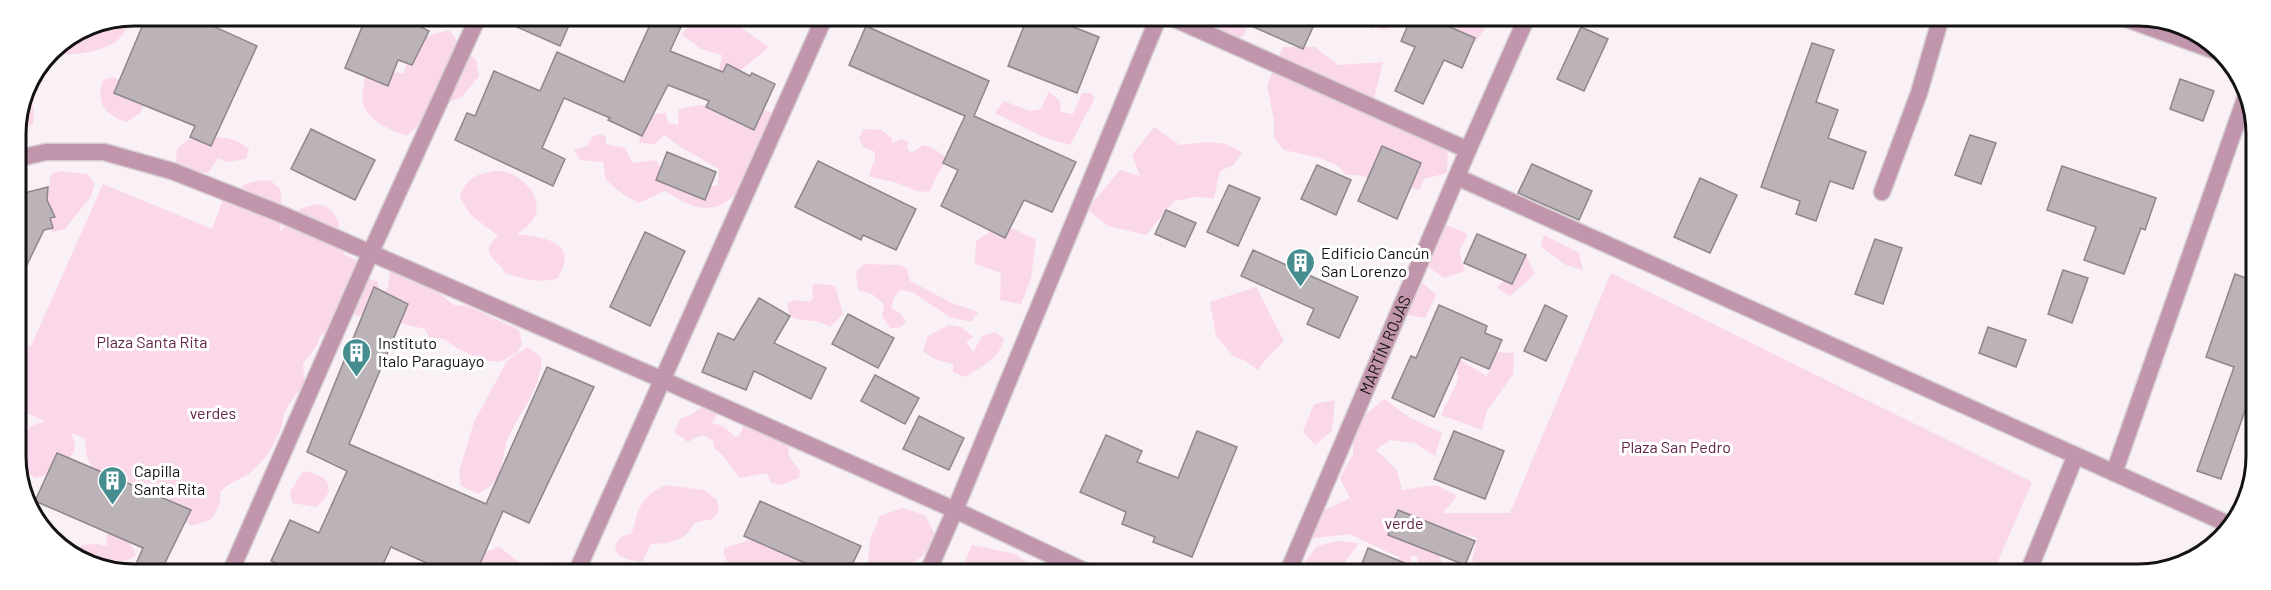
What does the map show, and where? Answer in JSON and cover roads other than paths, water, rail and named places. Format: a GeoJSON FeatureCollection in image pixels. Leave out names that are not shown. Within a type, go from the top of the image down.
{"type":"FeatureCollection","features":[{"type":"Feature","properties":{"kind":"street"},"geometry":{"type":"LineString","coordinates":[[234,564],[370,254],[474,26]]}},
{"type":"Feature","properties":{"kind":"street"},"geometry":{"type":"LineString","coordinates":[[580,564],[821,26]]}},
{"type":"Feature","properties":{"kind":"street"},"geometry":{"type":"LineString","coordinates":[[931,564],[1155,26]]}},
{"type":"Feature","properties":{"kind":"street"},"geometry":{"type":"LineString","coordinates":[[1190,26],[1468,150]]}},
{"type":"Feature","properties":{"kind":"street","name":"MARTÍN ROJAS"},"geometry":{"type":"LineString","coordinates":[[1291,564],[1456,177],[1523,26]]}},
{"type":"Feature","properties":{"kind":"street"},"geometry":{"type":"LineString","coordinates":[[1882,192],[1919,93],[1938,26]]}},
{"type":"Feature","properties":{"kind":"street"},"geometry":{"type":"LineString","coordinates":[[2146,26],[2199,45]]}},
{"type":"Feature","properties":{"kind":"street"},"geometry":{"type":"LineString","coordinates":[[2114,474],[2242,108]]}},
{"type":"Feature","properties":{"kind":"street"},"geometry":{"type":"LineString","coordinates":[[26,157],[46,152],[104,152],[172,171],[281,214],[663,380],[955,510],[1070,564]]}},
{"type":"Feature","properties":{"kind":"street"},"geometry":{"type":"LineString","coordinates":[[1456,177],[2223,522]]}},
{"type":"Feature","properties":{"kind":"street"},"geometry":{"type":"LineString","coordinates":[[2031,564],[2075,457]]}},
{"type":"Feature","properties":{"kind":"place","name":"Edificio Cancún San Lorenzo"},"geometry":{"type":"Point","coordinates":[1300,288]}},
{"type":"Feature","properties":{"kind":"place","name":"Instituto Italo Paraguayo"},"geometry":{"type":"Point","coordinates":[357,378]}},
{"type":"Feature","properties":{"kind":"place","name":"Capilla Santa Rita"},"geometry":{"type":"Point","coordinates":[113,506]}},
{"type":"Feature","properties":{"kind":"park label","name":"Plaza Santa Rita"},"geometry":{"type":"Point","coordinates":[152,342]}},
{"type":"Feature","properties":{"kind":"park label","name":"verdes"},"geometry":{"type":"Point","coordinates":[213,413]}},
{"type":"Feature","properties":{"kind":"park label","name":"Plaza San Pedro"},"geometry":{"type":"Point","coordinates":[1676,447]}},
{"type":"Feature","properties":{"kind":"park label","name":"verde"},"geometry":{"type":"Point","coordinates":[1404,523]}}]}
